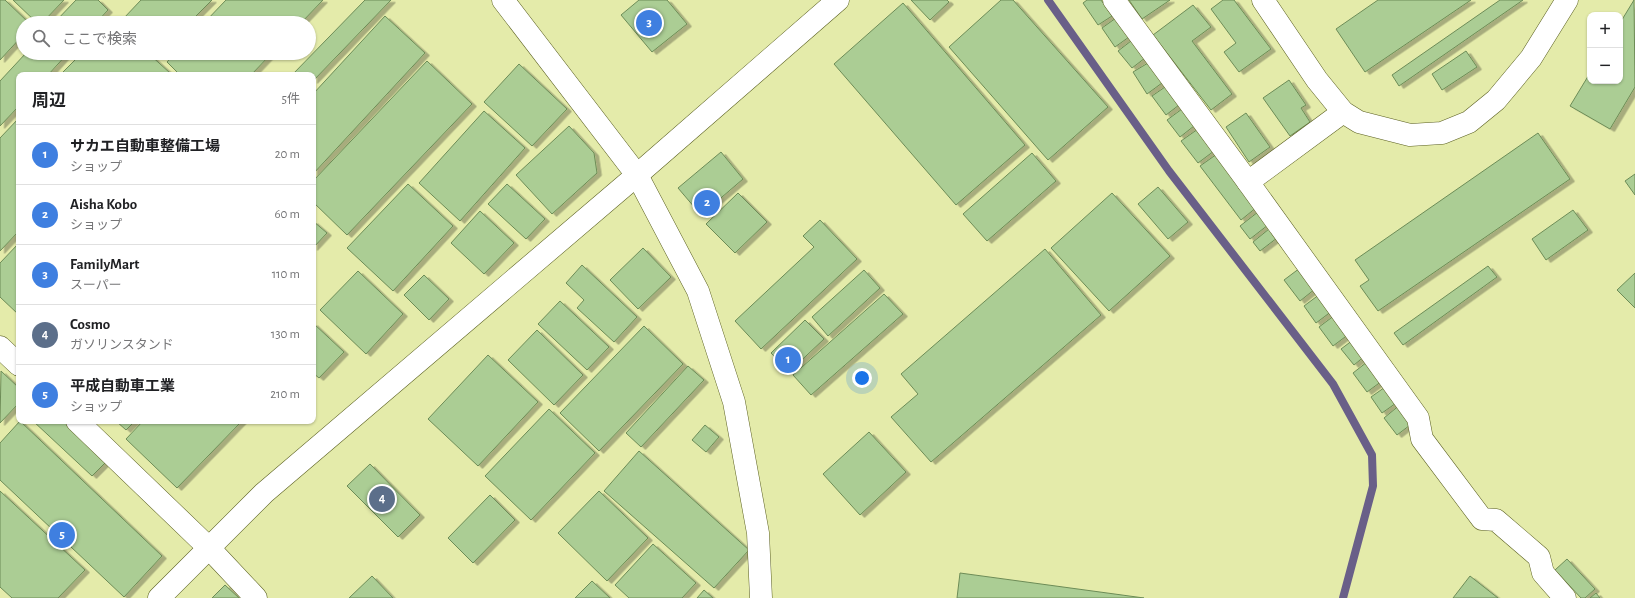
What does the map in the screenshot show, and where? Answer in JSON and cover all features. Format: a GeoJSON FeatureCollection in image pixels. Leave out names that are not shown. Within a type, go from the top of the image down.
{"type":"FeatureCollection","features":[{"type":"Feature","properties":{"kind":"street"},"geometry":{"type":"LineString","coordinates":[[503,0],[637,175],[698,291],[734,402],[758,533],[761,598]]}},
{"type":"Feature","properties":{"kind":"street"},"geometry":{"type":"LineString","coordinates":[[159,598],[264,493],[637,175],[838,0]]}},
{"type":"Feature","properties":{"kind":"street"},"geometry":{"type":"LineString","coordinates":[[1114,0],[1248,182],[1418,418],[1422,439],[1482,519],[1496,520],[1539,557],[1542,573],[1565,598]]}},
{"type":"Feature","properties":{"kind":"street"},"geometry":{"type":"LineString","coordinates":[[1263,0],[1317,80],[1343,112],[1359,122],[1410,135],[1442,134],[1469,122],[1496,100],[1531,58],[1567,0]]}},
{"type":"Feature","properties":{"kind":"street"},"geometry":{"type":"LineString","coordinates":[[1248,182],[1343,112]]}},
{"type":"Feature","properties":{"kind":"street"},"geometry":{"type":"LineString","coordinates":[[0,347],[16,362]]}},
{"type":"Feature","properties":{"kind":"street"},"geometry":{"type":"LineString","coordinates":[[80,424],[209,548],[256,598]]}},
{"type":"Feature","properties":{"kind":"building"},"geometry":{"type":"Polygon","coordinates":[[[0,0],[5,0],[22,16],[16,16],[16,43],[0,60],[0,0]]]}},
{"type":"Feature","properties":{"kind":"building"},"geometry":{"type":"Polygon","coordinates":[[[13,0],[64,0],[49,16],[30,16],[13,0]]]}},
{"type":"Feature","properties":{"kind":"building"},"geometry":{"type":"Polygon","coordinates":[[[76,0],[98,0],[108,10],[102,16],[61,16],[76,0]]]}},
{"type":"Feature","properties":{"kind":"building"},"geometry":{"type":"Polygon","coordinates":[[[141,0],[212,0],[196,16],[126,16],[141,0]]]}},
{"type":"Feature","properties":{"kind":"building"},"geometry":{"type":"Polygon","coordinates":[[[226,0],[323,0],[308,16],[211,16],[226,0]]]}},
{"type":"Feature","properties":{"kind":"building"},"geometry":{"type":"Polygon","coordinates":[[[365,0],[391,0],[316,78],[316,72],[295,72],[307,60],[316,60],[316,50],[365,0]]]}},
{"type":"Feature","properties":{"kind":"building"},"geometry":{"type":"Polygon","coordinates":[[[639,0],[667,0],[687,24],[652,52],[621,15],[639,0]]]}},
{"type":"Feature","properties":{"kind":"building"},"geometry":{"type":"Polygon","coordinates":[[[911,0],[947,0],[949,2],[930,20],[911,0]]]}},
{"type":"Feature","properties":{"kind":"building"},"geometry":{"type":"Polygon","coordinates":[[[1001,0],[1013,0],[1108,107],[1048,160],[949,47],[1001,0]]]}},
{"type":"Feature","properties":{"kind":"building"},"geometry":{"type":"Polygon","coordinates":[[[1087,0],[1101,0],[1112,16],[1098,25],[1083,3],[1087,0]]]}},
{"type":"Feature","properties":{"kind":"building"},"geometry":{"type":"Polygon","coordinates":[[[1129,0],[1170,0],[1142,19],[1129,0]]]}},
{"type":"Feature","properties":{"kind":"building"},"geometry":{"type":"Polygon","coordinates":[[[1223,0],[1234,0],[1271,49],[1239,72],[1224,52],[1236,43],[1211,9],[1223,0]]]}},
{"type":"Feature","properties":{"kind":"building"},"geometry":{"type":"Polygon","coordinates":[[[1378,0],[1471,0],[1365,72],[1336,29],[1378,0]]]}},
{"type":"Feature","properties":{"kind":"building"},"geometry":{"type":"Polygon","coordinates":[[[1500,0],[1523,0],[1399,86],[1392,75],[1500,0]]]}},
{"type":"Feature","properties":{"kind":"building"},"geometry":{"type":"Polygon","coordinates":[[[1634,0],[1635,87],[1610,129],[1570,106],[1587,78],[1587,84],[1623,84],[1623,18],[1634,0]]]}},
{"type":"Feature","properties":{"kind":"building"},"geometry":{"type":"Polygon","coordinates":[[[903,3],[1025,145],[956,205],[834,64],[903,3]]]}},
{"type":"Feature","properties":{"kind":"building"},"geometry":{"type":"Polygon","coordinates":[[[1193,5],[1211,27],[1192,41],[1232,94],[1211,110],[1153,35],[1193,5]]]}},
{"type":"Feature","properties":{"kind":"building"},"geometry":{"type":"Polygon","coordinates":[[[385,16],[425,53],[316,171],[316,91],[385,16]]]}},
{"type":"Feature","properties":{"kind":"building"},"geometry":{"type":"Polygon","coordinates":[[[1116,18],[1129,37],[1115,47],[1102,28],[1116,18]]]}},
{"type":"Feature","properties":{"kind":"building"},"geometry":{"type":"Polygon","coordinates":[[[1131,41],[1145,58],[1132,68],[1118,51],[1131,41]]]}},
{"type":"Feature","properties":{"kind":"building"},"geometry":{"type":"Polygon","coordinates":[[[1466,51],[1477,67],[1442,90],[1432,74],[1466,51]]]}},
{"type":"Feature","properties":{"kind":"building"},"geometry":{"type":"Polygon","coordinates":[[[20,60],[62,60],[51,72],[16,72],[16,109],[0,126],[0,81],[20,60]]]}},
{"type":"Feature","properties":{"kind":"building"},"geometry":{"type":"Polygon","coordinates":[[[75,60],[156,60],[169,72],[63,72],[75,60]]]}},
{"type":"Feature","properties":{"kind":"building"},"geometry":{"type":"Polygon","coordinates":[[[169,60],[265,60],[254,72],[177,72],[167,62],[169,60]]]}},
{"type":"Feature","properties":{"kind":"building"},"geometry":{"type":"Polygon","coordinates":[[[427,61],[472,104],[347,235],[316,205],[316,178],[427,61]]]}},
{"type":"Feature","properties":{"kind":"building"},"geometry":{"type":"Polygon","coordinates":[[[1148,63],[1162,83],[1147,94],[1133,72],[1148,63]]]}},
{"type":"Feature","properties":{"kind":"building"},"geometry":{"type":"Polygon","coordinates":[[[519,64],[567,109],[532,146],[484,102],[519,64]]]}},
{"type":"Feature","properties":{"kind":"building"},"geometry":{"type":"Polygon","coordinates":[[[1289,80],[1306,105],[1301,108],[1310,122],[1290,136],[1263,98],[1289,80]]]}},
{"type":"Feature","properties":{"kind":"building"},"geometry":{"type":"Polygon","coordinates":[[[1165,87],[1179,105],[1166,115],[1152,96],[1165,87]]]}},
{"type":"Feature","properties":{"kind":"building"},"geometry":{"type":"Polygon","coordinates":[[[1182,109],[1194,126],[1180,137],[1167,120],[1182,109]]]}},
{"type":"Feature","properties":{"kind":"building"},"geometry":{"type":"Polygon","coordinates":[[[484,111],[525,148],[460,221],[419,183],[484,111]]]}},
{"type":"Feature","properties":{"kind":"building"},"geometry":{"type":"Polygon","coordinates":[[[1246,113],[1270,147],[1249,162],[1226,127],[1246,113]]]}},
{"type":"Feature","properties":{"kind":"building"},"geometry":{"type":"Polygon","coordinates":[[[16,121],[16,234],[0,251],[0,138],[16,121]]]}},
{"type":"Feature","properties":{"kind":"building"},"geometry":{"type":"Polygon","coordinates":[[[569,126],[594,153],[597,173],[552,214],[516,175],[569,126]]]}},
{"type":"Feature","properties":{"kind":"building"},"geometry":{"type":"Polygon","coordinates":[[[1198,129],[1214,151],[1198,163],[1181,141],[1198,129]]]}},
{"type":"Feature","properties":{"kind":"building"},"geometry":{"type":"Polygon","coordinates":[[[1538,133],[1570,179],[1378,311],[1360,286],[1369,280],[1355,260],[1538,133]]]}},
{"type":"Feature","properties":{"kind":"building"},"geometry":{"type":"Polygon","coordinates":[[[721,152],[743,179],[701,215],[678,188],[721,152]]]}},
{"type":"Feature","properties":{"kind":"building"},"geometry":{"type":"Polygon","coordinates":[[[1032,153],[1056,181],[987,241],[963,214],[1032,153]]]}},
{"type":"Feature","properties":{"kind":"building"},"geometry":{"type":"Polygon","coordinates":[[[1217,154],[1257,207],[1241,220],[1200,166],[1217,154]]]}},
{"type":"Feature","properties":{"kind":"building"},"geometry":{"type":"Polygon","coordinates":[[[1635,174],[1635,195],[1625,181],[1635,174]]]}},
{"type":"Feature","properties":{"kind":"building"},"geometry":{"type":"Polygon","coordinates":[[[408,184],[453,226],[393,291],[347,248],[408,184]]]}},
{"type":"Feature","properties":{"kind":"building"},"geometry":{"type":"Polygon","coordinates":[[[507,184],[545,219],[526,239],[488,204],[507,184]]]}},
{"type":"Feature","properties":{"kind":"building"},"geometry":{"type":"Polygon","coordinates":[[[1158,187],[1188,222],[1168,239],[1138,204],[1158,187]]]}},
{"type":"Feature","properties":{"kind":"building"},"geometry":{"type":"Polygon","coordinates":[[[738,193],[767,222],[735,253],[706,224],[738,193]]]}},
{"type":"Feature","properties":{"kind":"building"},"geometry":{"type":"Polygon","coordinates":[[[1112,193],[1170,256],[1109,311],[1051,248],[1112,193]]]}},
{"type":"Feature","properties":{"kind":"building"},"geometry":{"type":"Polygon","coordinates":[[[1573,210],[1588,230],[1546,260],[1532,239],[1573,210]]]}},
{"type":"Feature","properties":{"kind":"building"},"geometry":{"type":"Polygon","coordinates":[[[480,211],[514,243],[484,274],[451,243],[480,211]]]}},
{"type":"Feature","properties":{"kind":"building"},"geometry":{"type":"Polygon","coordinates":[[[1258,212],[1268,225],[1250,239],[1240,226],[1258,212]]]}},
{"type":"Feature","properties":{"kind":"building"},"geometry":{"type":"Polygon","coordinates":[[[820,220],[857,259],[761,349],[735,321],[814,247],[803,236],[820,220]]]}},
{"type":"Feature","properties":{"kind":"building"},"geometry":{"type":"Polygon","coordinates":[[[316,224],[327,233],[316,245],[316,224]]]}},
{"type":"Feature","properties":{"kind":"building"},"geometry":{"type":"Polygon","coordinates":[[[1269,229],[1277,238],[1260,251],[1253,242],[1269,229]]]}},
{"type":"Feature","properties":{"kind":"building"},"geometry":{"type":"Polygon","coordinates":[[[16,246],[16,312],[0,297],[0,263],[16,246]]]}},
{"type":"Feature","properties":{"kind":"building"},"geometry":{"type":"Polygon","coordinates":[[[643,248],[671,277],[638,309],[610,280],[643,248]]]}},
{"type":"Feature","properties":{"kind":"building"},"geometry":{"type":"Polygon","coordinates":[[[1045,249],[1101,315],[931,462],[891,417],[918,394],[901,374],[1045,249]]]}},
{"type":"Feature","properties":{"kind":"building"},"geometry":{"type":"Polygon","coordinates":[[[582,265],[637,317],[614,342],[577,308],[584,300],[566,283],[582,265]]]}},
{"type":"Feature","properties":{"kind":"building"},"geometry":{"type":"Polygon","coordinates":[[[1488,266],[1497,277],[1403,345],[1394,333],[1488,266]]]}},
{"type":"Feature","properties":{"kind":"building"},"geometry":{"type":"Polygon","coordinates":[[[1300,268],[1315,289],[1300,301],[1284,280],[1300,268]]]}},
{"type":"Feature","properties":{"kind":"building"},"geometry":{"type":"Polygon","coordinates":[[[864,270],[880,288],[828,336],[812,317],[864,270]]]}},
{"type":"Feature","properties":{"kind":"building"},"geometry":{"type":"Polygon","coordinates":[[[358,271],[403,314],[366,354],[320,310],[358,271]]]}},
{"type":"Feature","properties":{"kind":"building"},"geometry":{"type":"Polygon","coordinates":[[[1635,273],[1635,308],[1617,290],[1635,273]]]}},
{"type":"Feature","properties":{"kind":"building"},"geometry":{"type":"Polygon","coordinates":[[[424,275],[449,299],[429,320],[404,295],[424,275]]]}},
{"type":"Feature","properties":{"kind":"building"},"geometry":{"type":"Polygon","coordinates":[[[884,294],[903,314],[811,395],[793,375],[884,294]]]}},
{"type":"Feature","properties":{"kind":"building"},"geometry":{"type":"Polygon","coordinates":[[[1320,294],[1332,311],[1316,323],[1304,306],[1320,294]]]}},
{"type":"Feature","properties":{"kind":"building"},"geometry":{"type":"Polygon","coordinates":[[[560,301],[609,347],[587,370],[538,324],[560,301]]]}},
{"type":"Feature","properties":{"kind":"building"},"geometry":{"type":"Polygon","coordinates":[[[1335,315],[1349,334],[1333,346],[1319,327],[1335,315]]]}},
{"type":"Feature","properties":{"kind":"building"},"geometry":{"type":"Polygon","coordinates":[[[805,320],[824,339],[789,372],[771,353],[805,320]]]}},
{"type":"Feature","properties":{"kind":"building"},"geometry":{"type":"Polygon","coordinates":[[[316,326],[344,352],[319,378],[316,376],[316,326]]]}},
{"type":"Feature","properties":{"kind":"building"},"geometry":{"type":"Polygon","coordinates":[[[644,326],[683,364],[599,451],[560,413],[644,326]]]}},
{"type":"Feature","properties":{"kind":"building"},"geometry":{"type":"Polygon","coordinates":[[[537,330],[583,375],[554,405],[508,360],[537,330]]]}},
{"type":"Feature","properties":{"kind":"building"},"geometry":{"type":"Polygon","coordinates":[[[1353,340],[1366,355],[1354,365],[1341,349],[1353,340]]]}},
{"type":"Feature","properties":{"kind":"building"},"geometry":{"type":"Polygon","coordinates":[[[488,355],[538,402],[478,466],[428,419],[488,355]]]}},
{"type":"Feature","properties":{"kind":"building"},"geometry":{"type":"Polygon","coordinates":[[[1367,362],[1382,381],[1367,392],[1353,373],[1367,362]]]}},
{"type":"Feature","properties":{"kind":"building"},"geometry":{"type":"Polygon","coordinates":[[[688,366],[704,380],[641,447],[626,433],[688,366]]]}},
{"type":"Feature","properties":{"kind":"building"},"geometry":{"type":"Polygon","coordinates":[[[1,371],[16,385],[16,406],[0,423],[1,371]]]}},
{"type":"Feature","properties":{"kind":"building"},"geometry":{"type":"Polygon","coordinates":[[[1388,385],[1399,401],[1382,413],[1371,397],[1388,385]]]}},
{"type":"Feature","properties":{"kind":"building"},"geometry":{"type":"Polygon","coordinates":[[[1401,404],[1414,422],[1397,435],[1384,418],[1401,404]]]}},
{"type":"Feature","properties":{"kind":"building"},"geometry":{"type":"Polygon","coordinates":[[[549,409],[595,453],[531,520],[485,476],[549,409]]]}},
{"type":"Feature","properties":{"kind":"building"},"geometry":{"type":"Polygon","coordinates":[[[17,424],[23,424],[162,556],[124,597],[0,480],[0,443],[17,424]]]}},
{"type":"Feature","properties":{"kind":"building"},"geometry":{"type":"Polygon","coordinates":[[[36,424],[68,424],[107,461],[92,476],[36,424]]]}},
{"type":"Feature","properties":{"kind":"building"},"geometry":{"type":"Polygon","coordinates":[[[119,424],[132,424],[126,430],[119,424]]]}},
{"type":"Feature","properties":{"kind":"building"},"geometry":{"type":"Polygon","coordinates":[[[140,424],[239,424],[177,488],[126,439],[140,424]]]}},
{"type":"Feature","properties":{"kind":"building"},"geometry":{"type":"Polygon","coordinates":[[[705,425],[719,437],[706,452],[692,440],[705,425]]]}},
{"type":"Feature","properties":{"kind":"building"},"geometry":{"type":"Polygon","coordinates":[[[869,432],[906,472],[860,515],[823,474],[869,432]]]}},
{"type":"Feature","properties":{"kind":"building"},"geometry":{"type":"Polygon","coordinates":[[[639,451],[749,550],[714,588],[604,491],[639,451]]]}},
{"type":"Feature","properties":{"kind":"building"},"geometry":{"type":"Polygon","coordinates":[[[370,464],[420,515],[398,537],[347,486],[370,464]]]}},
{"type":"Feature","properties":{"kind":"building"},"geometry":{"type":"Polygon","coordinates":[[[0,491],[85,570],[58,598],[12,598],[0,587],[0,491]]]}},
{"type":"Feature","properties":{"kind":"building"},"geometry":{"type":"Polygon","coordinates":[[[599,491],[648,538],[607,581],[558,533],[599,491]]]}},
{"type":"Feature","properties":{"kind":"building"},"geometry":{"type":"Polygon","coordinates":[[[490,495],[515,520],[473,563],[448,538],[490,495]]]}},
{"type":"Feature","properties":{"kind":"building"},"geometry":{"type":"Polygon","coordinates":[[[653,544],[696,583],[682,598],[629,598],[615,585],[653,544]]]}},
{"type":"Feature","properties":{"kind":"building"},"geometry":{"type":"Polygon","coordinates":[[[1567,559],[1595,589],[1585,598],[1581,598],[1555,570],[1567,559]]]}},
{"type":"Feature","properties":{"kind":"building"},"geometry":{"type":"Polygon","coordinates":[[[960,573],[1144,598],[957,598],[960,573]]]}},
{"type":"Feature","properties":{"kind":"building"},"geometry":{"type":"Polygon","coordinates":[[[372,576],[393,598],[349,598],[372,576]]]}},
{"type":"Feature","properties":{"kind":"building"},"geometry":{"type":"Polygon","coordinates":[[[1470,576],[1498,598],[1453,598],[1470,576]]]}},
{"type":"Feature","properties":{"kind":"building"},"geometry":{"type":"Polygon","coordinates":[[[592,581],[610,598],[575,598],[592,581]]]}},
{"type":"Feature","properties":{"kind":"building"},"geometry":{"type":"Polygon","coordinates":[[[225,585],[239,598],[212,598],[225,585]]]}},
{"type":"Feature","properties":{"kind":"building"},"geometry":{"type":"Polygon","coordinates":[[[704,590],[713,598],[697,598],[704,590]]]}},
{"type":"Feature","properties":{"kind":"building"},"geometry":{"type":"Polygon","coordinates":[[[1596,593],[1600,598],[1590,598],[1596,593]]]}},
{"type":"Feature","properties":{"kind":"waterway"},"geometry":{"type":"LineString","coordinates":[[1048,0],[1169,171],[1333,384],[1372,455],[1373,486],[1343,598]]}},
{"type":"Feature","properties":{"kind":"place","name":"FamilyMart"},"geometry":{"type":"Point","coordinates":[649,23]}},
{"type":"Feature","properties":{"kind":"place","name":"Aisha Kobo"},"geometry":{"type":"Point","coordinates":[707,203]}},
{"type":"Feature","properties":{"kind":"place","name":"サカエ自動車整備工場"},"geometry":{"type":"Point","coordinates":[788,360]}},
{"type":"Feature","properties":{"kind":"place","name":"Cosmo"},"geometry":{"type":"Point","coordinates":[382,499]}},
{"type":"Feature","properties":{"kind":"place","name":"平成自動車工業"},"geometry":{"type":"Point","coordinates":[62,535]}}]}
